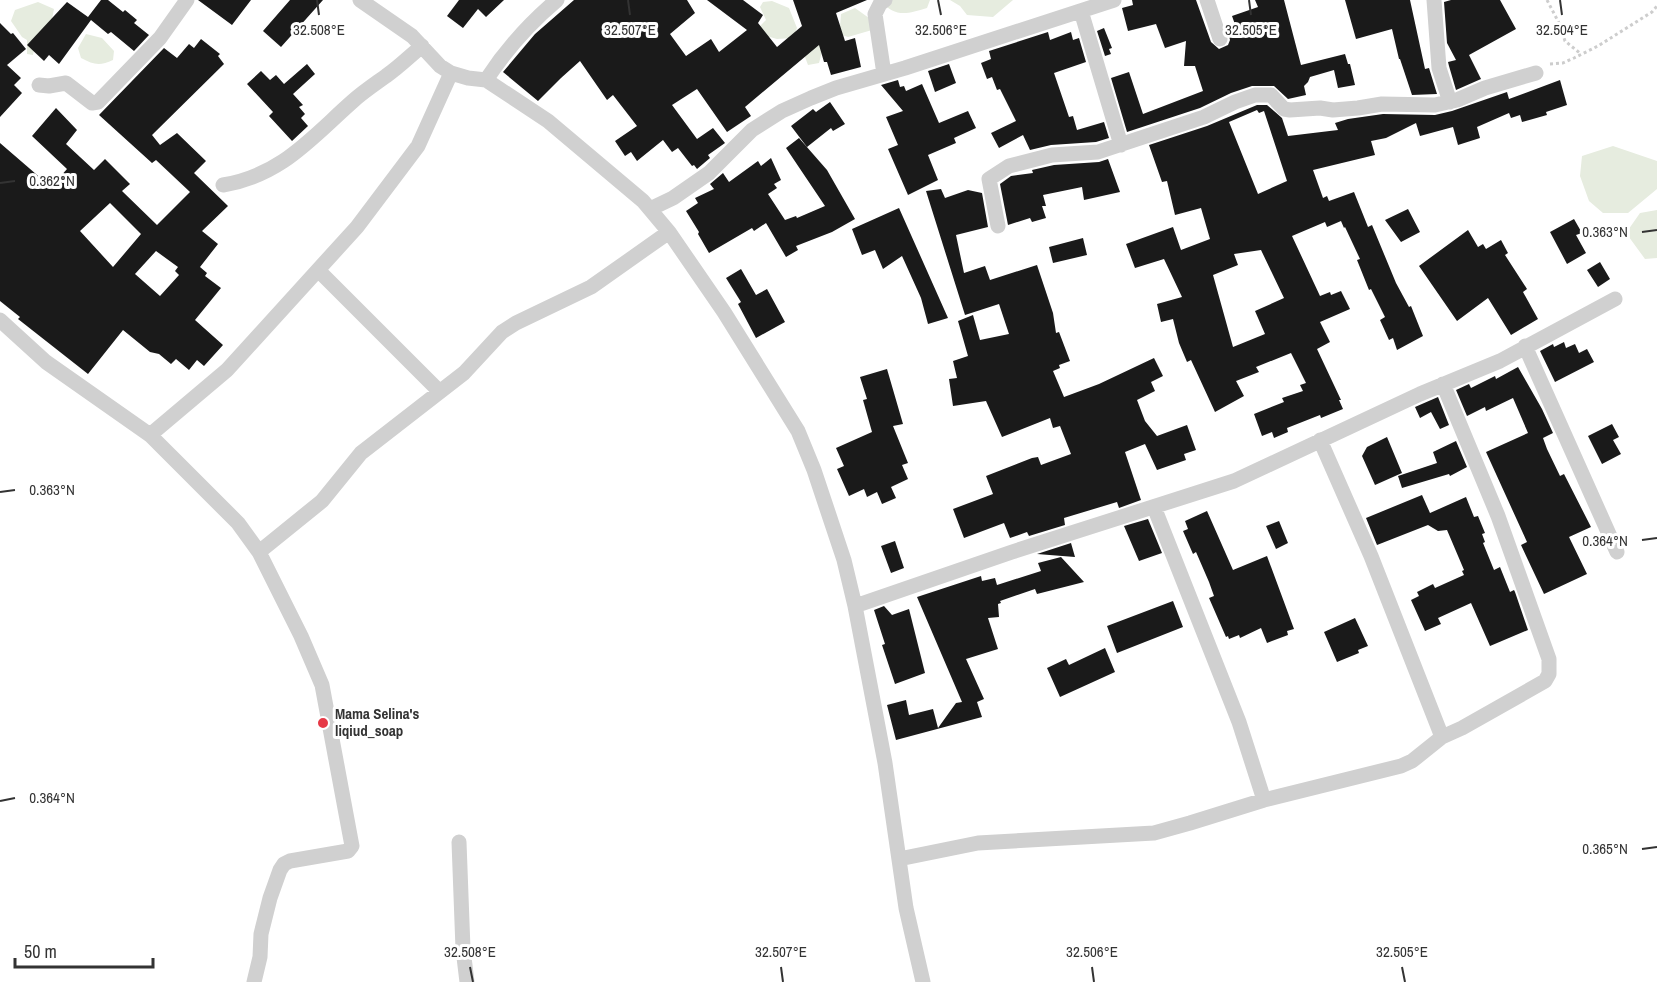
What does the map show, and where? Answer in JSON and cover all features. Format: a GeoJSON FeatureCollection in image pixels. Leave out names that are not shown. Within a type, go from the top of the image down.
{"type":"FeatureCollection","features":[{"type":"Feature","properties":{"kind":"street"},"geometry":{"type":"LineString","coordinates":[[39,85],[66,83],[92,103],[98,102],[160,38],[187,0]]}},
{"type":"Feature","properties":{"kind":"street"},"geometry":{"type":"LineString","coordinates":[[360,0],[412,36],[440,66],[451,73],[486,80],[548,121],[650,208],[724,312],[798,431],[837,537],[855,606],[885,763],[906,908],[923,982]]}},
{"type":"Feature","properties":{"kind":"street"},"geometry":{"type":"LineString","coordinates":[[486,80],[498,62],[557,0]]}},
{"type":"Feature","properties":{"kind":"street"},"geometry":{"type":"LineString","coordinates":[[884,74],[875,14],[885,0]]}},
{"type":"Feature","properties":{"kind":"street"},"geometry":{"type":"LineString","coordinates":[[650,208],[673,198],[709,173],[752,130],[782,111],[836,88],[1114,0]]}},
{"type":"Feature","properties":{"kind":"street"},"geometry":{"type":"LineString","coordinates":[[1207,0],[1220,39]]}},
{"type":"Feature","properties":{"kind":"street"},"geometry":{"type":"LineString","coordinates":[[1434,0],[1439,68],[1450,102]]}},
{"type":"Feature","properties":{"kind":"street"},"geometry":{"type":"LineString","coordinates":[[1081,11],[1121,145]]}},
{"type":"Feature","properties":{"kind":"street"},"geometry":{"type":"LineString","coordinates":[[223,185],[264,174],[286,161],[315,138],[354,100],[422,46]]}},
{"type":"Feature","properties":{"kind":"street"},"geometry":{"type":"LineString","coordinates":[[150,435],[226,370],[319,271],[364,219],[418,146],[451,73]]}},
{"type":"Feature","properties":{"kind":"street"},"geometry":{"type":"LineString","coordinates":[[998,226],[989,179],[1009,166],[1052,155],[1098,152],[1204,117],[1255,95],[1271,95],[1284,109],[1290,110],[1320,108],[1333,110],[1382,104],[1435,105],[1536,73]]}},
{"type":"Feature","properties":{"kind":"street"},"geometry":{"type":"LineString","coordinates":[[258,552],[322,501],[362,453],[464,373],[502,332],[591,287],[669,232]]}},
{"type":"Feature","properties":{"kind":"street"},"geometry":{"type":"LineString","coordinates":[[319,271],[439,391]]}},
{"type":"Feature","properties":{"kind":"street"},"geometry":{"type":"LineString","coordinates":[[855,606],[1234,481],[1443,384],[1500,361],[1615,299]]}},
{"type":"Feature","properties":{"kind":"street"},"geometry":{"type":"LineString","coordinates":[[0,320],[46,362],[150,435],[238,522],[258,552],[301,636],[322,685],[352,846],[348,851],[284,864],[270,897],[261,934],[260,957],[254,982]]}},
{"type":"Feature","properties":{"kind":"street"},"geometry":{"type":"LineString","coordinates":[[1525,346],[1617,552]]}},
{"type":"Feature","properties":{"kind":"street"},"geometry":{"type":"LineString","coordinates":[[899,859],[978,843],[1154,832],[1264,800],[1401,766],[1412,761],[1442,737],[1545,681],[1551,667],[1550,659],[1498,516],[1443,384]]}},
{"type":"Feature","properties":{"kind":"street"},"geometry":{"type":"LineString","coordinates":[[1320,440],[1371,556],[1442,737]]}},
{"type":"Feature","properties":{"kind":"street"},"geometry":{"type":"LineString","coordinates":[[1154,507],[1239,722],[1264,800]]}},
{"type":"Feature","properties":{"kind":"street"},"geometry":{"type":"LineString","coordinates":[[459,842],[463,949],[467,982]]}},
{"type":"Feature","properties":{"kind":"path"},"geometry":{"type":"LineString","coordinates":[[1547,0],[1565,41],[1581,54]]}},
{"type":"Feature","properties":{"kind":"path"},"geometry":{"type":"LineString","coordinates":[[1536,73],[1540,68],[1552,63],[1563,63],[1598,46],[1652,12],[1657,6]]}},
{"type":"Feature","properties":{"kind":"shaded area"},"geometry":{"type":"Polygon","coordinates":[[[880,0],[930,0],[927,8],[902,13],[891,10],[880,0]]]}},
{"type":"Feature","properties":{"kind":"shaded area"},"geometry":{"type":"Polygon","coordinates":[[[950,0],[1013,0],[993,17],[967,15],[960,6],[950,0]]]}},
{"type":"Feature","properties":{"kind":"shaded area"},"geometry":{"type":"Polygon","coordinates":[[[772,1],[789,8],[797,28],[793,38],[777,39],[759,34],[758,28],[766,20],[760,7],[763,2],[772,1]]]}},
{"type":"Feature","properties":{"kind":"shaded area"},"geometry":{"type":"Polygon","coordinates":[[[38,2],[54,9],[50,29],[35,44],[33,55],[27,54],[27,40],[22,37],[11,21],[15,10],[38,2]]]}},
{"type":"Feature","properties":{"kind":"shaded area"},"geometry":{"type":"Polygon","coordinates":[[[855,8],[869,18],[872,30],[848,37],[842,35],[823,48],[819,63],[808,65],[799,41],[840,27],[841,14],[855,8]]]}},
{"type":"Feature","properties":{"kind":"shaded area"},"geometry":{"type":"Polygon","coordinates":[[[86,34],[102,38],[114,51],[113,60],[97,64],[81,58],[78,48],[86,34]]]}},
{"type":"Feature","properties":{"kind":"shaded area"},"geometry":{"type":"Polygon","coordinates":[[[1613,146],[1657,161],[1657,189],[1628,213],[1603,213],[1589,201],[1580,176],[1582,156],[1613,146]]]}},
{"type":"Feature","properties":{"kind":"shaded area"},"geometry":{"type":"Polygon","coordinates":[[[1657,210],[1657,258],[1645,259],[1626,233],[1640,213],[1657,210]]]}},
{"type":"Feature","properties":{"kind":"building"},"geometry":{"type":"Polygon","coordinates":[[[101,0],[108,0],[123,12],[125,10],[137,20],[134,23],[149,35],[134,51],[111,32],[108,34],[91,20],[59,64],[49,55],[44,61],[27,45],[67,2],[88,17],[101,0]]]}},
{"type":"Feature","properties":{"kind":"building"},"geometry":{"type":"Polygon","coordinates":[[[198,0],[251,0],[232,25],[198,0]]]}},
{"type":"Feature","properties":{"kind":"building"},"geometry":{"type":"Polygon","coordinates":[[[290,0],[323,0],[281,47],[263,31],[290,0]]]}},
{"type":"Feature","properties":{"kind":"building"},"geometry":{"type":"Polygon","coordinates":[[[459,0],[504,0],[486,17],[478,9],[463,28],[447,16],[459,0]]]}},
{"type":"Feature","properties":{"kind":"building"},"geometry":{"type":"Polygon","coordinates":[[[574,0],[687,0],[695,13],[670,34],[686,56],[711,39],[719,52],[747,30],[707,0],[743,0],[763,15],[758,23],[777,47],[802,26],[793,0],[867,0],[836,13],[845,41],[855,38],[861,67],[831,75],[819,45],[745,107],[751,116],[727,132],[697,89],[672,105],[697,139],[713,128],[725,143],[708,155],[710,158],[697,169],[678,148],[672,152],[663,140],[637,161],[631,152],[625,156],[615,141],[637,126],[613,95],[607,100],[580,61],[538,101],[503,72],[535,34],[574,0]]]}},
{"type":"Feature","properties":{"kind":"building"},"geometry":{"type":"Polygon","coordinates":[[[1132,0],[1196,0],[1211,42],[1219,49],[1228,45],[1230,40],[1228,32],[1237,30],[1232,16],[1258,7],[1255,0],[1284,0],[1301,65],[1345,54],[1355,85],[1338,88],[1334,70],[1310,77],[1304,86],[1306,95],[1288,99],[1274,86],[1252,86],[1200,108],[1127,132],[1111,78],[1129,72],[1143,114],[1203,91],[1195,66],[1184,66],[1186,41],[1165,48],[1156,24],[1128,31],[1122,8],[1133,5],[1132,0]]]}},
{"type":"Feature","properties":{"kind":"building"},"geometry":{"type":"Polygon","coordinates":[[[1345,0],[1410,0],[1425,69],[1429,68],[1437,94],[1412,95],[1399,59],[1392,29],[1356,39],[1345,0]]]}},
{"type":"Feature","properties":{"kind":"building"},"geometry":{"type":"Polygon","coordinates":[[[1500,0],[1516,29],[1469,55],[1481,79],[1456,90],[1448,62],[1456,60],[1447,43],[1444,2],[1500,0]]]}},
{"type":"Feature","properties":{"kind":"building"},"geometry":{"type":"Polygon","coordinates":[[[0,23],[11,34],[13,33],[26,49],[7,65],[21,78],[14,85],[22,93],[0,117],[0,23]]]}},
{"type":"Feature","properties":{"kind":"building"},"geometry":{"type":"Polygon","coordinates":[[[1104,28],[1112,48],[1109,49],[1111,54],[1105,56],[1097,31],[1104,28]]]}},
{"type":"Feature","properties":{"kind":"building"},"geometry":{"type":"Polygon","coordinates":[[[1048,32],[1050,40],[1071,32],[1073,40],[1079,38],[1086,62],[1054,73],[1069,117],[1073,116],[1077,130],[1104,122],[1109,138],[1096,142],[1051,145],[1030,150],[1023,135],[999,148],[991,133],[1016,121],[1000,89],[997,90],[992,77],[987,79],[981,63],[991,59],[989,51],[1048,32]]]}},
{"type":"Feature","properties":{"kind":"building"},"geometry":{"type":"Polygon","coordinates":[[[201,39],[220,54],[218,56],[224,64],[152,135],[160,145],[177,133],[206,161],[194,173],[228,206],[202,231],[218,244],[200,267],[207,273],[205,276],[221,288],[195,320],[223,345],[204,366],[197,360],[189,370],[176,359],[171,364],[159,354],[150,352],[123,330],[88,374],[18,319],[20,317],[0,301],[0,143],[51,187],[67,169],[32,136],[56,108],[77,130],[66,144],[94,170],[105,159],[130,184],[122,191],[157,225],[190,192],[156,160],[152,163],[99,115],[164,48],[177,58],[189,44],[194,48],[201,39]],[[110,203],[80,231],[113,267],[141,234],[110,203]],[[156,251],[135,274],[160,296],[179,275],[175,271],[178,267],[156,251]]]}},
{"type":"Feature","properties":{"kind":"building"},"geometry":{"type":"Polygon","coordinates":[[[307,64],[315,74],[293,94],[303,105],[299,107],[305,114],[301,118],[308,126],[292,141],[269,116],[273,112],[247,84],[261,71],[270,80],[276,75],[284,84],[307,64]]]}},
{"type":"Feature","properties":{"kind":"building"},"geometry":{"type":"Polygon","coordinates":[[[949,64],[956,83],[935,92],[928,71],[949,64]]]}},
{"type":"Feature","properties":{"kind":"building"},"geometry":{"type":"Polygon","coordinates":[[[898,80],[900,87],[904,86],[906,91],[922,84],[939,123],[968,111],[976,128],[954,138],[956,143],[928,155],[938,180],[908,195],[888,149],[898,145],[886,117],[903,111],[881,85],[898,80]]]}},
{"type":"Feature","properties":{"kind":"building"},"geometry":{"type":"Polygon","coordinates":[[[1560,80],[1567,105],[1546,112],[1547,115],[1522,122],[1520,115],[1511,118],[1509,113],[1477,127],[1480,138],[1458,145],[1453,127],[1420,136],[1416,123],[1386,138],[1371,141],[1375,155],[1313,170],[1323,198],[1327,196],[1329,201],[1354,192],[1368,227],[1372,225],[1396,283],[1409,307],[1411,306],[1423,336],[1397,350],[1393,338],[1389,340],[1380,320],[1385,317],[1371,289],[1369,290],[1357,260],[1360,259],[1345,227],[1341,221],[1327,227],[1325,222],[1292,236],[1320,296],[1341,291],[1350,309],[1320,322],[1330,342],[1317,349],[1343,409],[1287,428],[1288,432],[1274,438],[1272,432],[1262,436],[1254,414],[1284,402],[1282,398],[1303,391],[1300,385],[1306,383],[1291,353],[1256,367],[1259,372],[1236,381],[1244,396],[1215,412],[1191,360],[1187,362],[1173,319],[1161,322],[1157,304],[1182,297],[1164,259],[1135,268],[1126,244],[1173,227],[1181,250],[1210,239],[1201,208],[1175,215],[1167,181],[1162,182],[1149,145],[1207,126],[1257,105],[1267,105],[1282,118],[1288,136],[1338,130],[1335,123],[1383,114],[1435,115],[1507,92],[1509,99],[1560,80]],[[1257,110],[1229,122],[1258,194],[1287,181],[1264,111],[1259,113],[1257,110]],[[1261,250],[1234,254],[1238,265],[1213,275],[1233,347],[1265,334],[1255,311],[1284,298],[1261,250]]]}},
{"type":"Feature","properties":{"kind":"building"},"geometry":{"type":"Polygon","coordinates":[[[830,102],[845,124],[833,131],[831,128],[807,147],[791,126],[813,109],[816,112],[830,102]]]}},
{"type":"Feature","properties":{"kind":"building"},"geometry":{"type":"Polygon","coordinates":[[[799,138],[827,170],[855,219],[832,232],[796,246],[798,250],[786,257],[766,223],[754,231],[752,228],[709,253],[686,211],[698,203],[695,198],[714,189],[710,184],[723,173],[729,182],[758,161],[761,166],[771,158],[781,180],[774,184],[777,188],[768,194],[785,220],[796,216],[797,218],[825,206],[786,148],[799,138]]]}},
{"type":"Feature","properties":{"kind":"building"},"geometry":{"type":"Polygon","coordinates":[[[1108,159],[1120,192],[1084,200],[1082,187],[1043,195],[1046,206],[1042,206],[1046,218],[1032,222],[1030,218],[1008,225],[1000,184],[1011,176],[1033,173],[1032,170],[1054,165],[1099,162],[1108,159]]]}},
{"type":"Feature","properties":{"kind":"building"},"geometry":{"type":"Polygon","coordinates":[[[941,189],[945,198],[968,190],[982,193],[988,227],[956,235],[964,273],[985,266],[990,280],[1037,265],[1053,313],[1056,333],[1059,332],[1070,361],[1059,365],[1060,368],[1053,371],[1064,397],[1099,384],[1154,358],[1163,376],[1151,382],[1155,391],[1137,400],[1145,421],[1157,436],[1187,425],[1196,450],[1184,454],[1186,460],[1157,470],[1145,444],[1125,452],[1141,500],[1119,508],[1117,502],[1064,518],[1065,525],[1029,536],[1027,532],[1010,538],[1004,523],[964,538],[953,509],[993,494],[986,476],[1032,458],[1038,457],[1041,465],[1071,454],[1060,426],[1053,428],[1050,418],[1002,437],[986,401],[953,406],[949,379],[957,378],[953,361],[968,356],[958,321],[973,315],[980,340],[1009,334],[999,304],[965,315],[926,191],[941,189]]]}},
{"type":"Feature","properties":{"kind":"building"},"geometry":{"type":"Polygon","coordinates":[[[899,208],[948,318],[928,324],[921,298],[902,256],[883,269],[875,250],[862,255],[852,229],[899,208]]]}},
{"type":"Feature","properties":{"kind":"building"},"geometry":{"type":"Polygon","coordinates":[[[1408,209],[1420,232],[1401,242],[1385,220],[1408,209]]]}},
{"type":"Feature","properties":{"kind":"building"},"geometry":{"type":"Polygon","coordinates":[[[1574,219],[1582,233],[1576,235],[1586,253],[1567,264],[1550,232],[1574,219]]]}},
{"type":"Feature","properties":{"kind":"building"},"geometry":{"type":"Polygon","coordinates":[[[1468,230],[1478,247],[1483,244],[1486,249],[1501,240],[1508,253],[1505,255],[1527,289],[1523,292],[1538,319],[1511,335],[1488,298],[1457,321],[1419,266],[1468,230]]]}},
{"type":"Feature","properties":{"kind":"building"},"geometry":{"type":"Polygon","coordinates":[[[1083,238],[1087,255],[1053,263],[1049,247],[1083,238]]]}},
{"type":"Feature","properties":{"kind":"building"},"geometry":{"type":"Polygon","coordinates":[[[1600,262],[1610,279],[1598,287],[1587,270],[1600,262]]]}},
{"type":"Feature","properties":{"kind":"building"},"geometry":{"type":"Polygon","coordinates":[[[741,269],[756,295],[767,289],[785,322],[756,338],[738,304],[741,302],[726,278],[741,269]]]}},
{"type":"Feature","properties":{"kind":"building"},"geometry":{"type":"Polygon","coordinates":[[[1564,342],[1566,348],[1575,344],[1579,353],[1587,349],[1594,362],[1555,382],[1540,351],[1553,344],[1554,347],[1564,342]]]}},
{"type":"Feature","properties":{"kind":"building"},"geometry":{"type":"Polygon","coordinates":[[[1518,367],[1553,433],[1543,438],[1547,449],[1560,476],[1564,474],[1591,527],[1569,537],[1587,574],[1544,594],[1521,545],[1527,542],[1486,452],[1528,433],[1513,398],[1486,411],[1485,407],[1467,416],[1456,390],[1469,384],[1471,388],[1495,376],[1496,379],[1518,367]]]}},
{"type":"Feature","properties":{"kind":"building"},"geometry":{"type":"Polygon","coordinates":[[[887,369],[903,424],[893,426],[908,463],[902,465],[908,479],[891,487],[896,498],[882,504],[877,492],[867,497],[864,489],[849,496],[837,469],[844,466],[836,448],[872,432],[863,400],[867,399],[860,377],[887,369]]]}},
{"type":"Feature","properties":{"kind":"building"},"geometry":{"type":"Polygon","coordinates":[[[1438,397],[1449,425],[1440,429],[1431,412],[1420,418],[1415,407],[1438,397]]]}},
{"type":"Feature","properties":{"kind":"building"},"geometry":{"type":"Polygon","coordinates":[[[1612,424],[1619,437],[1613,440],[1621,454],[1602,464],[1588,436],[1612,424]]]}},
{"type":"Feature","properties":{"kind":"building"},"geometry":{"type":"Polygon","coordinates":[[[1387,437],[1402,473],[1375,485],[1362,456],[1367,447],[1387,437]]]}},
{"type":"Feature","properties":{"kind":"building"},"geometry":{"type":"Polygon","coordinates":[[[1456,441],[1467,467],[1450,476],[1449,474],[1402,488],[1398,476],[1437,463],[1433,452],[1456,441]]]}},
{"type":"Feature","properties":{"kind":"building"},"geometry":{"type":"Polygon","coordinates":[[[1422,495],[1430,513],[1466,497],[1474,517],[1478,516],[1485,533],[1482,534],[1485,542],[1483,543],[1494,570],[1500,567],[1510,592],[1514,590],[1528,630],[1490,646],[1471,603],[1438,618],[1441,624],[1425,631],[1411,600],[1419,596],[1417,592],[1433,584],[1435,588],[1464,575],[1447,530],[1438,531],[1428,525],[1377,545],[1366,518],[1422,495]]]}},
{"type":"Feature","properties":{"kind":"building"},"geometry":{"type":"Polygon","coordinates":[[[1207,511],[1233,570],[1267,556],[1294,629],[1287,631],[1288,635],[1267,643],[1261,628],[1240,638],[1239,635],[1229,639],[1228,636],[1226,637],[1209,598],[1214,596],[1209,582],[1196,552],[1193,554],[1183,531],[1188,529],[1185,521],[1207,511]]]}},
{"type":"Feature","properties":{"kind":"building"},"geometry":{"type":"Polygon","coordinates":[[[1148,519],[1162,553],[1139,561],[1124,526],[1148,519]]]}},
{"type":"Feature","properties":{"kind":"building"},"geometry":{"type":"Polygon","coordinates":[[[1279,521],[1288,543],[1276,549],[1266,526],[1279,521]]]}},
{"type":"Feature","properties":{"kind":"building"},"geometry":{"type":"Polygon","coordinates":[[[895,541],[904,568],[891,573],[881,546],[895,541]]]}},
{"type":"Feature","properties":{"kind":"building"},"geometry":{"type":"Polygon","coordinates":[[[1071,543],[1075,557],[1037,554],[1071,543]]]}},
{"type":"Feature","properties":{"kind":"building"},"geometry":{"type":"Polygon","coordinates":[[[1061,557],[1084,582],[1037,594],[1035,589],[1000,601],[1001,603],[998,604],[999,617],[988,618],[998,649],[966,659],[984,699],[977,702],[982,717],[896,740],[887,705],[906,700],[909,715],[933,709],[938,728],[956,703],[962,702],[917,597],[981,576],[982,581],[995,578],[997,585],[1041,571],[1038,563],[1061,557]]]}},
{"type":"Feature","properties":{"kind":"building"},"geometry":{"type":"Polygon","coordinates":[[[1173,601],[1183,627],[1117,653],[1107,626],[1173,601]]]}},
{"type":"Feature","properties":{"kind":"building"},"geometry":{"type":"Polygon","coordinates":[[[884,606],[892,615],[909,609],[925,673],[895,684],[882,645],[885,644],[874,610],[884,606]]]}},
{"type":"Feature","properties":{"kind":"building"},"geometry":{"type":"Polygon","coordinates":[[[1355,618],[1368,646],[1358,650],[1359,653],[1337,662],[1324,632],[1355,618]]]}},
{"type":"Feature","properties":{"kind":"building"},"geometry":{"type":"Polygon","coordinates":[[[1105,648],[1115,672],[1060,697],[1047,668],[1066,659],[1069,665],[1105,648]]]}},
{"type":"Feature","properties":{"kind":"place","name":"Mama Selina's liqiud_soap"},"geometry":{"type":"Point","coordinates":[323,723]}}]}
